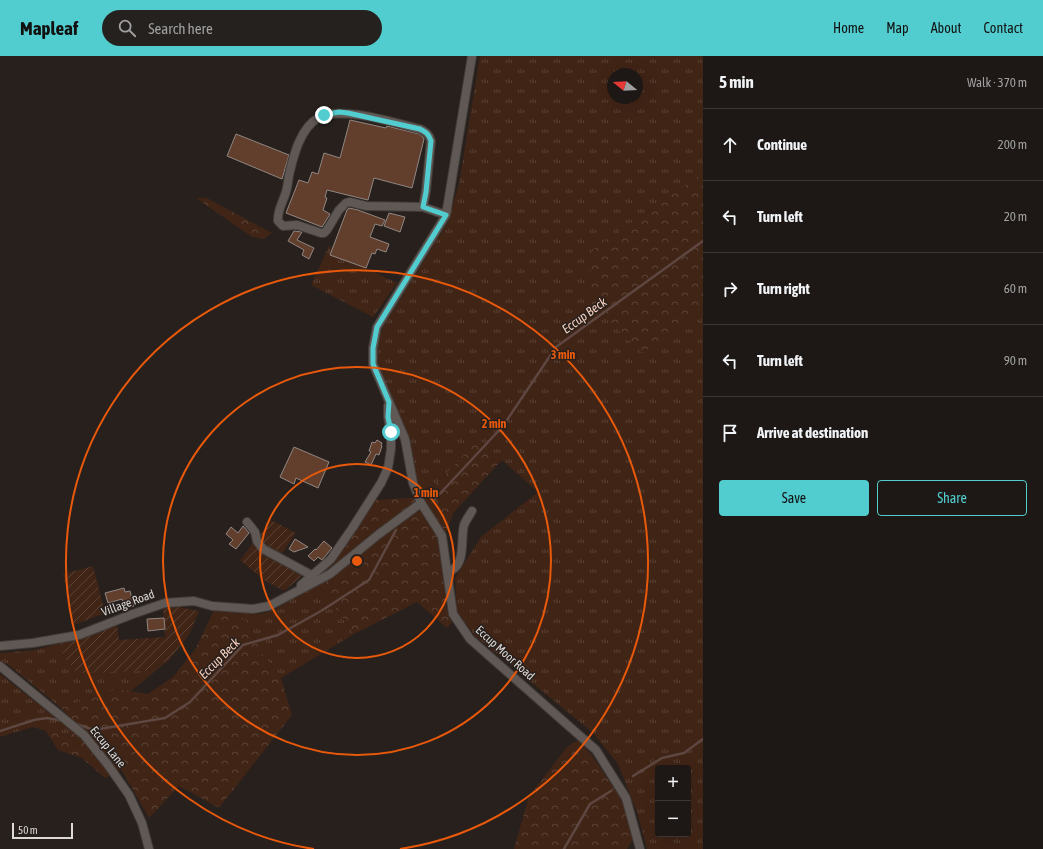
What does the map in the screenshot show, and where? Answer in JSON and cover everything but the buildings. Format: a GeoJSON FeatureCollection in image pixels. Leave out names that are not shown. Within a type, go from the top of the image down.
{"type":"FeatureCollection","features":[{"type":"Feature","properties":{"kind":"street"},"geometry":{"type":"LineString","coordinates":[[423,207],[431,141],[430,135],[426,131],[415,128],[365,116],[339,112],[324,115],[318,118],[305,132],[290,169],[287,190],[277,216],[278,222],[284,226],[297,226],[321,233],[327,230],[339,210],[346,203],[350,202],[366,206],[423,207],[446,215],[472,56]]}},
{"type":"Feature","properties":{"kind":"street","name":"Eccup Moor Road"},"geometry":{"type":"LineString","coordinates":[[446,215],[377,327],[374,336],[373,364],[405,439],[413,484],[421,503],[442,536],[453,614],[470,639],[596,750],[626,798],[640,849]]}},
{"type":"Feature","properties":{"kind":"street"},"geometry":{"type":"LineString","coordinates":[[288,596],[331,559],[354,527],[381,483],[388,468],[391,450],[391,432],[388,417],[389,402]]}},
{"type":"Feature","properties":{"kind":"street"},"geometry":{"type":"LineString","coordinates":[[288,596],[330,574],[379,534],[421,503]]}},
{"type":"Feature","properties":{"kind":"street"},"geometry":{"type":"LineString","coordinates":[[447,572],[454,570],[458,565],[462,550],[464,525],[468,516],[472,512]]}},
{"type":"Feature","properties":{"kind":"street"},"geometry":{"type":"LineString","coordinates":[[247,522],[255,532],[257,541],[262,549],[313,576]]}},
{"type":"Feature","properties":{"kind":"street","name":"Village Road"},"geometry":{"type":"LineString","coordinates":[[0,646],[34,643],[79,635],[165,603],[194,601],[212,606],[253,609],[269,606],[288,596]]}},
{"type":"Feature","properties":{"kind":"street","name":"Eccup Lane"},"geometry":{"type":"LineString","coordinates":[[0,666],[68,721],[89,741],[129,795],[142,823],[149,849]]}},
{"type":"Feature","properties":{"kind":"green space"},"geometry":{"type":"Polygon","coordinates":[[[480,56],[703,56],[703,173],[593,250],[677,328],[703,311],[703,849],[647,849],[638,815],[618,764],[592,732],[475,636],[457,612],[455,578],[481,537],[538,492],[479,440],[424,497],[417,485],[412,452],[406,430],[390,399],[377,363],[377,347],[383,327],[448,222],[459,184],[480,56]]]}},
{"type":"Feature","properties":{"kind":"green space"},"geometry":{"type":"Polygon","coordinates":[[[703,173],[703,311],[642,353],[588,301],[592,250],[703,173]]]}},
{"type":"Feature","properties":{"kind":"green space"},"geometry":{"type":"Polygon","coordinates":[[[196,198],[207,198],[272,233],[264,239],[252,237],[196,198]]]}},
{"type":"Feature","properties":{"kind":"green space"},"geometry":{"type":"Polygon","coordinates":[[[329,246],[333,248],[330,255],[366,268],[397,283],[373,317],[311,285],[329,246]]]}},
{"type":"Feature","properties":{"kind":"green space"},"geometry":{"type":"Polygon","coordinates":[[[479,439],[502,460],[454,512],[440,548],[446,606],[452,622],[447,628],[417,602],[354,634],[315,579],[354,534],[376,500],[424,497],[479,439]]]}},
{"type":"Feature","properties":{"kind":"green space"},"geometry":{"type":"Polygon","coordinates":[[[271,520],[296,533],[277,561],[302,576],[284,591],[265,581],[240,560],[271,520]]]}},
{"type":"Feature","properties":{"kind":"green space"},"geometry":{"type":"Polygon","coordinates":[[[93,566],[105,613],[74,625],[63,574],[93,566]]]}},
{"type":"Feature","properties":{"kind":"green space"},"geometry":{"type":"Polygon","coordinates":[[[315,579],[354,634],[281,678],[261,652],[247,622],[232,610],[251,614],[266,613],[289,601],[315,579]]]}},
{"type":"Feature","properties":{"kind":"green space"},"geometry":{"type":"Polygon","coordinates":[[[179,607],[199,611],[189,635],[169,660],[146,671],[77,673],[63,656],[61,643],[90,636],[117,624],[119,640],[165,637],[163,608],[179,607]]]}},
{"type":"Feature","properties":{"kind":"green space"},"geometry":{"type":"Polygon","coordinates":[[[214,610],[232,610],[247,622],[261,652],[281,678],[292,715],[219,808],[179,786],[149,818],[121,769],[105,778],[82,758],[58,750],[45,730],[67,736],[76,724],[61,708],[117,689],[148,694],[173,677],[196,648],[214,610]]]}},
{"type":"Feature","properties":{"kind":"green space"},"geometry":{"type":"Polygon","coordinates":[[[61,643],[63,656],[146,671],[169,660],[131,691],[117,689],[61,708],[9,665],[0,661],[0,653],[35,650],[61,643]]]}},
{"type":"Feature","properties":{"kind":"green space"},"geometry":{"type":"Polygon","coordinates":[[[0,674],[72,731],[67,736],[32,727],[0,737],[0,674]]]}},
{"type":"Feature","properties":{"kind":"green space"},"geometry":{"type":"Polygon","coordinates":[[[578,740],[591,754],[622,800],[633,839],[627,849],[514,849],[529,796],[567,747],[578,740]]]}},
{"type":"Feature","properties":{"kind":"waterway","name":"Eccup Beck"},"geometry":{"type":"LineString","coordinates":[[435,499],[503,426],[556,347],[703,241]]}},
{"type":"Feature","properties":{"kind":"waterway","name":"Eccup Beck"},"geometry":{"type":"LineString","coordinates":[[76,724],[94,730],[165,718],[190,702],[243,645],[278,635],[321,611],[369,580],[396,530]]}},
{"type":"Feature","properties":{"kind":"waterway"},"geometry":{"type":"LineString","coordinates":[[0,731],[34,720],[47,718],[64,721]]}},
{"type":"Feature","properties":{"kind":"waterway"},"geometry":{"type":"LineString","coordinates":[[633,776],[662,758],[684,753],[703,739]]}},
{"type":"Feature","properties":{"kind":"waterway"},"geometry":{"type":"LineString","coordinates":[[564,849],[590,804],[611,791]]}},
{"type":"Feature","properties":{"kind":"route"},"geometry":{"type":"LineString","coordinates":[[324,115],[339,112],[365,116],[420,129],[426,131],[430,135],[431,141],[423,207],[446,215],[377,327],[374,336],[373,364],[389,402],[388,417],[391,432]]}}]}
